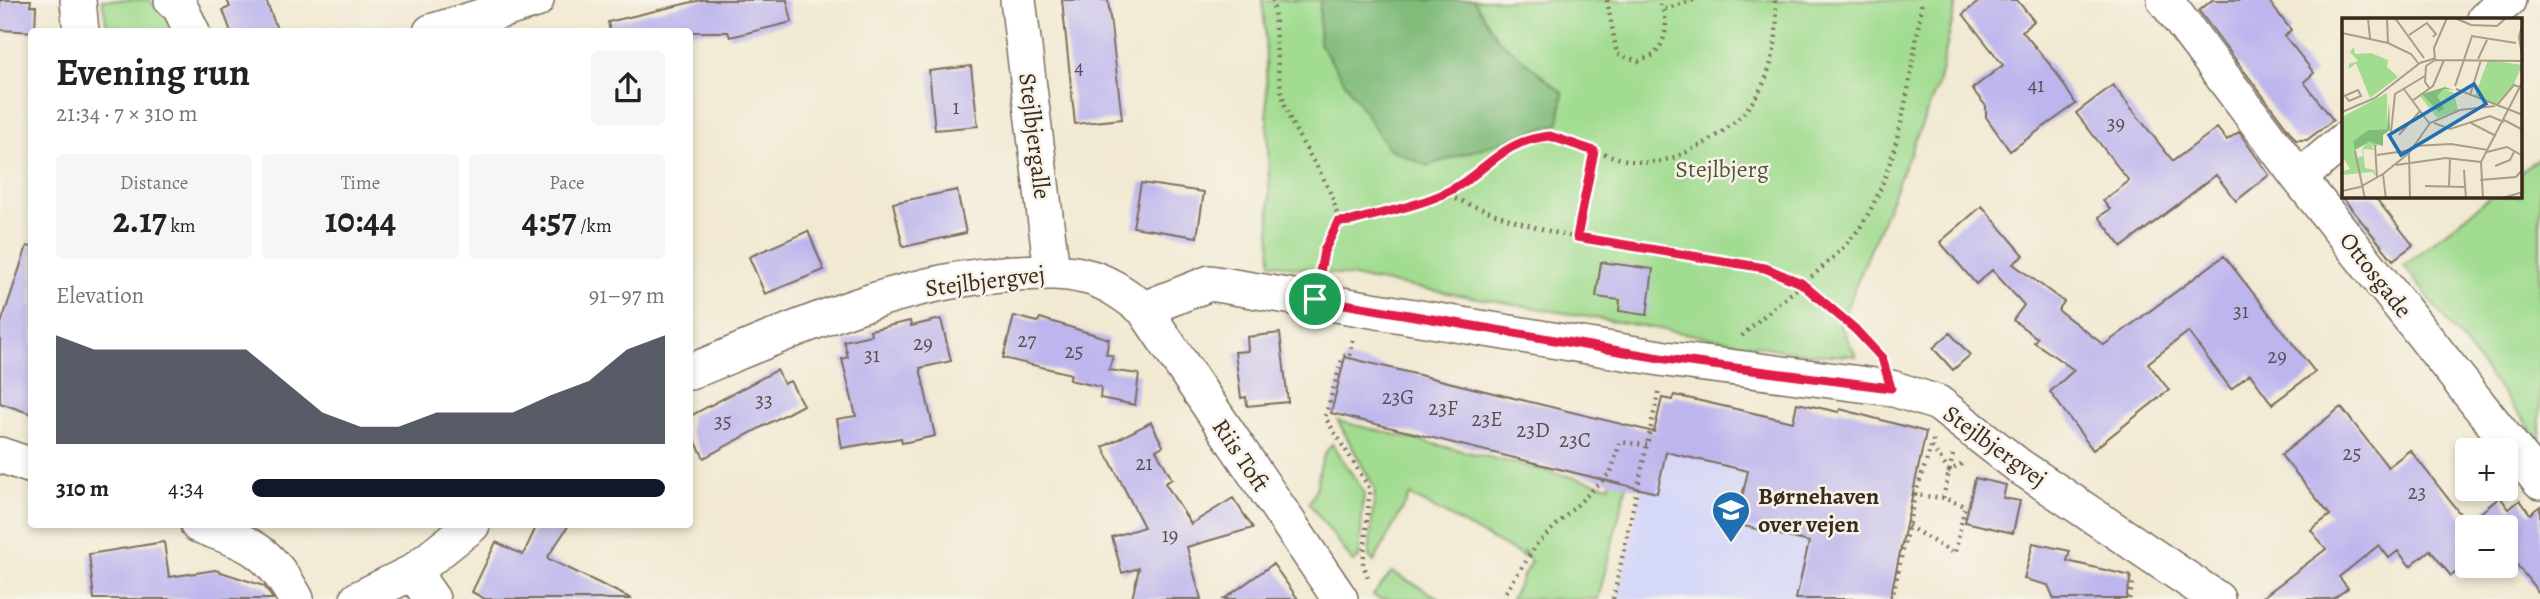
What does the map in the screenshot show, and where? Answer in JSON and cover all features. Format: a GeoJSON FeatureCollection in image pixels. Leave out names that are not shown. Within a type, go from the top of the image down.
{"type":"FeatureCollection","features":[{"type":"Feature","properties":{"kind":"street"},"geometry":{"type":"LineString","coordinates":[[78,0],[81,28]]}},
{"type":"Feature","properties":{"kind":"street"},"geometry":{"type":"LineString","coordinates":[[446,28],[536,0]]}},
{"type":"Feature","properties":{"kind":"street","name":"Stejlbjergalle"},"geometry":{"type":"LineString","coordinates":[[1018,0],[1052,271]]}},
{"type":"Feature","properties":{"kind":"street","name":"Ottosgade"},"geometry":{"type":"LineString","coordinates":[[2165,0],[2300,178],[2540,482]]}},
{"type":"Feature","properties":{"kind":"street"},"geometry":{"type":"LineString","coordinates":[[2486,18],[2508,0]]}},
{"type":"Feature","properties":{"kind":"street"},"geometry":{"type":"LineString","coordinates":[[2300,178],[2342,142]]}},
{"type":"Feature","properties":{"kind":"street","name":"Stejlbjergvej"},"geometry":{"type":"LineString","coordinates":[[693,371],[869,300],[996,274],[1052,271],[1084,276],[1115,288],[1144,309],[1210,283],[1666,359],[1891,388],[1953,414],[2019,466],[2217,599]]}},
{"type":"Feature","properties":{"kind":"street","name":"Riis Toft"},"geometry":{"type":"LineString","coordinates":[[1144,309],[1355,592]]}},
{"type":"Feature","properties":{"kind":"street"},"geometry":{"type":"LineString","coordinates":[[0,455],[28,466]]}},
{"type":"Feature","properties":{"kind":"street"},"geometry":{"type":"LineString","coordinates":[[207,528],[244,541],[268,556],[296,599]]}},
{"type":"Feature","properties":{"kind":"street"},"geometry":{"type":"LineString","coordinates":[[358,599],[423,586],[470,528]]}},
{"type":"Feature","properties":{"kind":"path"},"geometry":{"type":"LineString","coordinates":[[1273,0],[1283,95],[1288,114],[1335,199],[1338,222],[1324,251],[1315,299]]}},
{"type":"Feature","properties":{"kind":"path"},"geometry":{"type":"LineString","coordinates":[[1607,0],[1617,54],[1639,61],[1651,58],[1659,49],[1666,33],[1665,9],[1657,0]]}},
{"type":"Feature","properties":{"kind":"path"},"geometry":{"type":"LineString","coordinates":[[1665,9],[1694,0]]}},
{"type":"Feature","properties":{"kind":"path"},"geometry":{"type":"LineString","coordinates":[[1338,222],[1352,221],[1442,194],[1504,150],[1526,139],[1550,136],[1594,151],[1643,163],[1664,160],[1710,141],[1734,124],[1757,98],[1770,73],[1777,38],[1775,0]]}},
{"type":"Feature","properties":{"kind":"path"},"geometry":{"type":"LineString","coordinates":[[1736,366],[1742,335],[1850,240],[1868,215],[1883,180],[1908,93],[1922,0]]}},
{"type":"Feature","properties":{"kind":"path"},"geometry":{"type":"LineString","coordinates":[[1577,237],[1594,151]]}},
{"type":"Feature","properties":{"kind":"path"},"geometry":{"type":"LineString","coordinates":[[1442,194],[1513,221],[1577,237],[1765,268],[1801,283],[1855,329],[1882,358],[1891,388]]}},
{"type":"Feature","properties":{"kind":"path"},"geometry":{"type":"LineString","coordinates":[[1355,592],[1363,564],[1370,489],[1325,417],[1343,356],[1350,356],[1358,307]]}},
{"type":"Feature","properties":{"kind":"path"},"geometry":{"type":"LineString","coordinates":[[1613,599],[1666,359]]}},
{"type":"Feature","properties":{"kind":"path"},"geometry":{"type":"LineString","coordinates":[[1892,599],[1914,495],[1931,446],[1953,414]]}},
{"type":"Feature","properties":{"kind":"path"},"geometry":{"type":"LineString","coordinates":[[1943,498],[1949,471],[1953,414]]}},
{"type":"Feature","properties":{"kind":"path"},"geometry":{"type":"LineString","coordinates":[[1506,592],[1537,544],[1611,472],[1620,442],[1647,444]]}},
{"type":"Feature","properties":{"kind":"path"},"geometry":{"type":"LineString","coordinates":[[1931,446],[1949,471]]}},
{"type":"Feature","properties":{"kind":"path"},"geometry":{"type":"LineString","coordinates":[[1908,526],[1953,553],[1965,506],[1943,498],[1914,495]]}},
{"type":"Feature","properties":{"kind":"shaded area","name":"Børnehaven over vejen"},"geometry":{"type":"Polygon","coordinates":[[[1651,447],[1845,489],[1821,599],[1617,599],[1651,447]]]}},
{"type":"Feature","properties":{"kind":"green space"},"geometry":{"type":"Polygon","coordinates":[[[102,0],[149,0],[178,28],[107,28],[102,0]]]}},
{"type":"Feature","properties":{"kind":"green space","name":"Stejlbjerg"},"geometry":{"type":"Polygon","coordinates":[[[1262,0],[1957,0],[1938,85],[1840,324],[1856,356],[1806,354],[1271,263],[1262,0]]]}},
{"type":"Feature","properties":{"kind":"green space"},"geometry":{"type":"Polygon","coordinates":[[[1320,0],[1474,0],[1497,38],[1563,93],[1559,123],[1427,166],[1388,148],[1319,43],[1320,0]]]}},
{"type":"Feature","properties":{"kind":"green space"},"geometry":{"type":"Polygon","coordinates":[[[2540,156],[2540,441],[2404,266],[2489,198],[2522,198],[2522,171],[2540,156]]]}},
{"type":"Feature","properties":{"kind":"green space"},"geometry":{"type":"Polygon","coordinates":[[[1338,421],[1609,486],[1623,448],[1636,449],[1598,599],[1511,599],[1531,561],[1523,550],[1524,557],[1410,495],[1374,562],[1369,556],[1375,489],[1338,421]]]}},
{"type":"Feature","properties":{"kind":"green space"},"geometry":{"type":"Polygon","coordinates":[[[1332,444],[1364,492],[1359,558],[1353,562],[1309,503],[1316,488],[1323,458],[1332,444]]]}},
{"type":"Feature","properties":{"kind":"green space"},"geometry":{"type":"Polygon","coordinates":[[[1392,572],[1441,599],[1378,599],[1373,595],[1392,572]]]}},
{"type":"Feature","properties":{"kind":"building"},"geometry":{"type":"Polygon","coordinates":[[[0,0],[31,0],[30,6],[36,6],[35,28],[28,28],[28,32],[0,30],[0,0]]]}},
{"type":"Feature","properties":{"kind":"building"},"geometry":{"type":"Polygon","coordinates":[[[227,0],[266,0],[276,28],[230,28],[223,10],[230,7],[227,0]]]}},
{"type":"Feature","properties":{"kind":"building"},"geometry":{"type":"Polygon","coordinates":[[[701,0],[787,0],[792,22],[730,37],[728,32],[693,32],[693,28],[609,28],[608,22],[701,0]]]}},
{"type":"Feature","properties":{"kind":"building"},"geometry":{"type":"Polygon","coordinates":[[[1062,0],[1108,0],[1122,119],[1075,124],[1062,0]]]}},
{"type":"Feature","properties":{"kind":"building"},"geometry":{"type":"Polygon","coordinates":[[[1981,0],[2017,0],[2034,21],[2022,31],[2053,68],[2076,104],[2010,151],[1986,117],[1986,106],[1972,89],[2003,65],[1963,14],[1981,0]]]}},
{"type":"Feature","properties":{"kind":"building"},"geometry":{"type":"Polygon","coordinates":[[[2212,0],[2268,0],[2291,30],[2285,36],[2314,73],[2304,82],[2333,120],[2307,140],[2296,140],[2199,11],[2212,0]]]}},
{"type":"Feature","properties":{"kind":"building"},"geometry":{"type":"Polygon","coordinates":[[[971,66],[978,126],[935,130],[929,71],[971,66]]]}},
{"type":"Feature","properties":{"kind":"building"},"geometry":{"type":"Polygon","coordinates":[[[2113,85],[2173,161],[2217,128],[2227,140],[2239,132],[2269,175],[2236,201],[2216,175],[2122,247],[2099,217],[2110,209],[2103,201],[2129,181],[2076,113],[2113,85]]]}},
{"type":"Feature","properties":{"kind":"building"},"geometry":{"type":"Polygon","coordinates":[[[1141,183],[1204,192],[1197,237],[1133,227],[1141,183]]]}},
{"type":"Feature","properties":{"kind":"building"},"geometry":{"type":"Polygon","coordinates":[[[957,190],[966,233],[903,247],[893,203],[957,190]]]}},
{"type":"Feature","properties":{"kind":"building"},"geometry":{"type":"Polygon","coordinates":[[[2343,198],[2376,198],[2413,245],[2393,260],[2343,198]]]}},
{"type":"Feature","properties":{"kind":"building"},"geometry":{"type":"Polygon","coordinates":[[[1982,206],[2024,255],[2013,264],[2064,302],[2058,310],[2104,345],[2224,256],[2315,372],[2272,404],[2250,374],[2231,389],[2188,332],[2148,363],[2169,390],[2093,450],[2050,392],[2074,370],[2034,342],[2037,338],[2013,320],[2024,305],[1992,270],[1976,284],[1940,242],[1982,206]]]}},
{"type":"Feature","properties":{"kind":"building"},"geometry":{"type":"Polygon","coordinates":[[[808,231],[824,270],[765,294],[749,257],[808,231]]]}},
{"type":"Feature","properties":{"kind":"building"},"geometry":{"type":"Polygon","coordinates":[[[28,246],[28,413],[0,403],[0,327],[28,246]]]}},
{"type":"Feature","properties":{"kind":"building"},"geometry":{"type":"Polygon","coordinates":[[[1601,262],[1653,269],[1647,315],[1619,311],[1620,300],[1596,297],[1601,262]]]}},
{"type":"Feature","properties":{"kind":"building"},"geometry":{"type":"Polygon","coordinates":[[[1014,316],[1038,322],[1040,318],[1109,339],[1106,354],[1113,356],[1109,370],[1139,374],[1135,405],[1100,398],[1101,387],[1069,380],[1071,374],[1003,358],[1014,316]]]}},
{"type":"Feature","properties":{"kind":"building"},"geometry":{"type":"Polygon","coordinates":[[[941,319],[951,361],[920,368],[935,436],[902,443],[901,438],[842,448],[837,419],[856,416],[842,359],[848,357],[844,341],[871,335],[870,330],[910,321],[911,326],[941,319]]]}},
{"type":"Feature","properties":{"kind":"building"},"geometry":{"type":"Polygon","coordinates":[[[1280,333],[1288,402],[1247,406],[1246,397],[1241,398],[1235,352],[1248,351],[1247,337],[1280,333]]]}},
{"type":"Feature","properties":{"kind":"building"},"geometry":{"type":"Polygon","coordinates":[[[1950,333],[1970,355],[1953,370],[1933,348],[1950,333]]]}},
{"type":"Feature","properties":{"kind":"building"},"geometry":{"type":"Polygon","coordinates":[[[1345,357],[1654,432],[1662,398],[1672,400],[1674,395],[1793,422],[1797,403],[1839,412],[1840,409],[1926,432],[1890,599],[1796,599],[1809,542],[1736,524],[1748,471],[1666,452],[1657,493],[1331,413],[1345,357]]]}},
{"type":"Feature","properties":{"kind":"building"},"geometry":{"type":"Polygon","coordinates":[[[777,370],[784,384],[790,381],[803,405],[704,458],[693,437],[693,414],[777,370]]]}},
{"type":"Feature","properties":{"kind":"building"},"geometry":{"type":"Polygon","coordinates":[[[2341,407],[2388,467],[2410,450],[2461,515],[2455,515],[2455,573],[2451,576],[2430,550],[2410,566],[2398,551],[2389,558],[2379,545],[2339,577],[2348,588],[2333,599],[2260,599],[2326,549],[2311,530],[2330,515],[2281,455],[2341,407]]]}},
{"type":"Feature","properties":{"kind":"building"},"geometry":{"type":"Polygon","coordinates":[[[1151,422],[1163,446],[1156,450],[1172,479],[1165,483],[1191,524],[1233,498],[1253,528],[1187,547],[1201,599],[1132,599],[1139,568],[1122,573],[1112,537],[1144,527],[1103,447],[1151,422]]]}},
{"type":"Feature","properties":{"kind":"building"},"geometry":{"type":"Polygon","coordinates":[[[1975,478],[2006,485],[2003,498],[2020,501],[2013,533],[1965,522],[1975,478]]]}},
{"type":"Feature","properties":{"kind":"building"},"geometry":{"type":"Polygon","coordinates":[[[2520,500],[2530,514],[2540,506],[2540,594],[2518,566],[2518,515],[2478,515],[2495,501],[2503,501],[2509,509],[2520,500]]]}},
{"type":"Feature","properties":{"kind":"building"},"geometry":{"type":"Polygon","coordinates":[[[536,528],[567,528],[547,558],[632,599],[485,599],[472,592],[496,542],[523,555],[536,528]]]}},
{"type":"Feature","properties":{"kind":"building"},"geometry":{"type":"Polygon","coordinates":[[[164,542],[169,577],[215,570],[264,586],[273,599],[94,599],[89,554],[164,542]]]}},
{"type":"Feature","properties":{"kind":"building"},"geometry":{"type":"Polygon","coordinates":[[[2033,543],[2070,551],[2067,561],[2131,576],[2126,599],[2054,599],[2048,585],[2024,579],[2033,543]]]}},
{"type":"Feature","properties":{"kind":"building"},"geometry":{"type":"Polygon","coordinates":[[[1273,564],[1298,599],[1224,599],[1273,564]]]}},
{"type":"Feature","properties":{"kind":"place","name":"Børnehaven over vejen"},"geometry":{"type":"Point","coordinates":[1731,544]}},
{"type":"Feature","properties":{"kind":"route"},"geometry":{"type":"LineString","coordinates":[[1550,136],[1594,151],[1577,237],[1765,268],[1801,283],[1855,329],[1882,358],[1891,388],[1666,359],[1315,299],[1324,251],[1338,222],[1352,221],[1442,194],[1464,181],[1504,150],[1526,139],[1550,136]]}}]}
